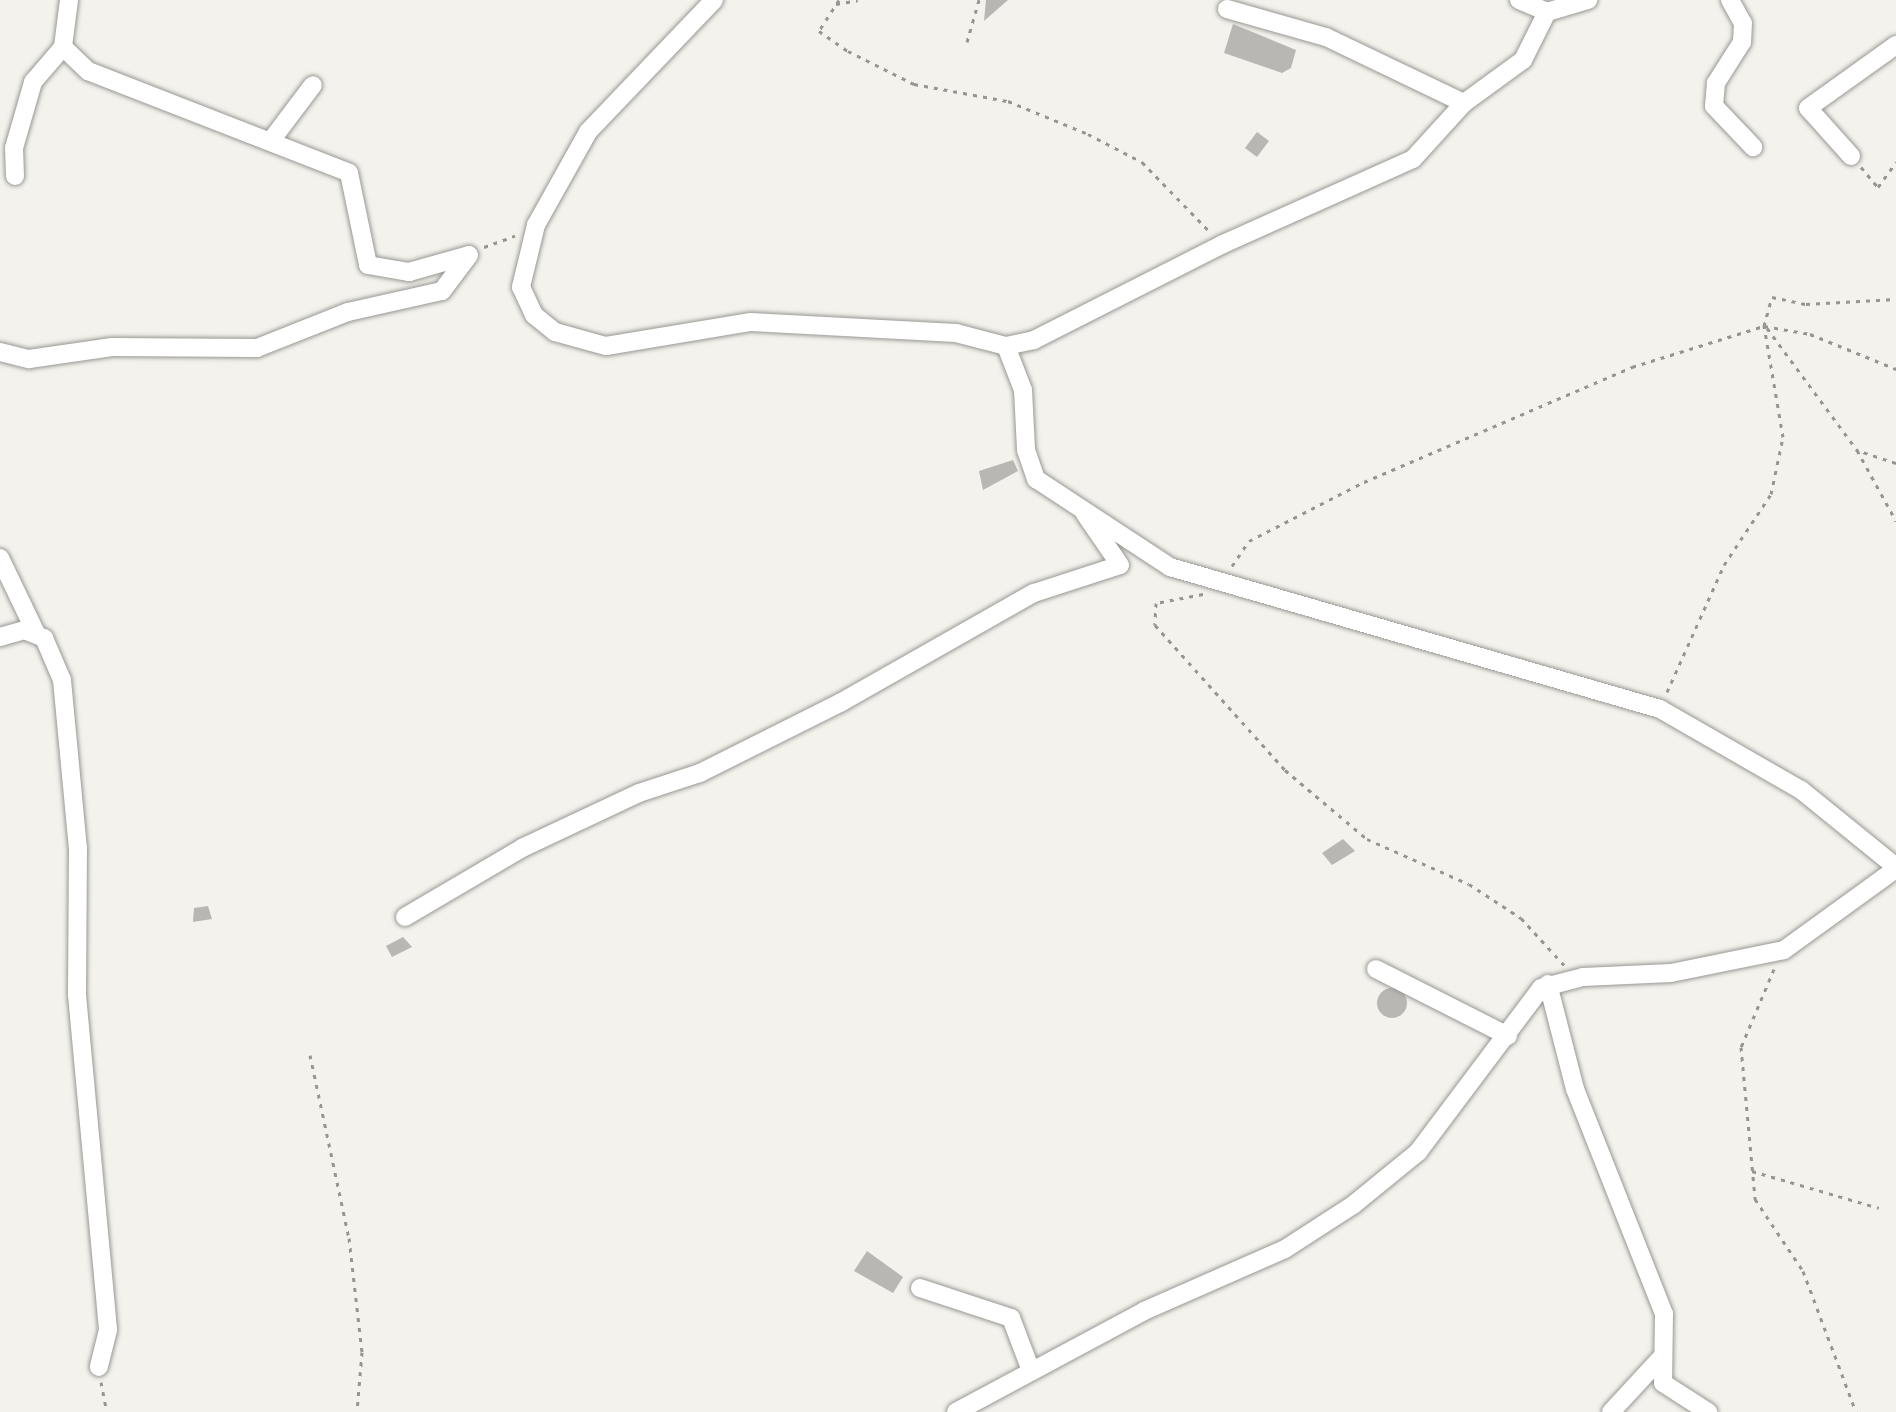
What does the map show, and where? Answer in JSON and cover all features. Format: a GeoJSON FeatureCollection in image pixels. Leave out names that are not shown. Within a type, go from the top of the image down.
{"type":"FeatureCollection","features":[{"type":"Feature","properties":{"kind":"street"},"geometry":{"type":"LineString","coordinates":[[15,176],[14,148],[33,82],[63,47],[69,0]]}},
{"type":"Feature","properties":{"kind":"street"},"geometry":{"type":"LineString","coordinates":[[714,0],[588,132],[536,225],[523,268],[526,303],[555,332],[579,341],[638,346],[751,322],[956,333],[1006,346],[1034,340],[1223,244],[1413,159],[1464,103],[1523,60],[1547,12]]}},
{"type":"Feature","properties":{"kind":"street"},"geometry":{"type":"LineString","coordinates":[[1519,0],[1547,12],[1588,0]]}},
{"type":"Feature","properties":{"kind":"street"},"geometry":{"type":"LineString","coordinates":[[1730,0],[1743,23],[1742,42],[1716,83],[1714,106],[1753,147]]}},
{"type":"Feature","properties":{"kind":"street"},"geometry":{"type":"LineString","coordinates":[[1227,9],[1326,37],[1464,103]]}},
{"type":"Feature","properties":{"kind":"street"},"geometry":{"type":"LineString","coordinates":[[1851,156],[1808,108],[1896,45]]}},
{"type":"Feature","properties":{"kind":"street"},"geometry":{"type":"LineString","coordinates":[[63,47],[88,71],[201,121],[273,138],[349,173],[368,265],[409,272],[469,255]]}},
{"type":"Feature","properties":{"kind":"street"},"geometry":{"type":"LineString","coordinates":[[273,138],[313,85]]}},
{"type":"Feature","properties":{"kind":"street"},"geometry":{"type":"LineString","coordinates":[[0,352],[29,359],[112,347],[257,348],[348,312],[442,291],[469,255]]}},
{"type":"Feature","properties":{"kind":"street"},"geometry":{"type":"LineString","coordinates":[[956,1412],[1030,1368],[1285,1249],[1353,1205],[1418,1152],[1548,984],[1571,979],[1671,973],[1784,950],[1896,868],[1801,790],[1660,709],[1223,586],[1170,567],[1085,514],[1031,472],[1023,390],[1006,346]]}},
{"type":"Feature","properties":{"kind":"street"},"geometry":{"type":"LineString","coordinates":[[405,917],[522,848],[639,793],[700,773],[840,703],[1034,593],[1120,565],[1085,514]]}},
{"type":"Feature","properties":{"kind":"street"},"geometry":{"type":"LineString","coordinates":[[0,558],[36,633],[56,653],[74,768],[77,995],[108,1330],[99,1367]]}},
{"type":"Feature","properties":{"kind":"street"},"geometry":{"type":"LineString","coordinates":[[0,637],[36,633]]}},
{"type":"Feature","properties":{"kind":"street"},"geometry":{"type":"LineString","coordinates":[[1376,969],[1508,1036]]}},
{"type":"Feature","properties":{"kind":"street"},"geometry":{"type":"LineString","coordinates":[[1548,984],[1567,1066],[1664,1314],[1662,1357],[1666,1389],[1708,1412]]}},
{"type":"Feature","properties":{"kind":"street"},"geometry":{"type":"LineString","coordinates":[[920,1288],[1011,1318],[1030,1368]]}},
{"type":"Feature","properties":{"kind":"street"},"geometry":{"type":"LineString","coordinates":[[1611,1412],[1662,1357]]}},
{"type":"Feature","properties":{"kind":"path"},"geometry":{"type":"LineString","coordinates":[[858,0],[837,2],[819,31],[857,57],[914,84],[1008,101],[1088,134],[1142,162],[1223,244]]}},
{"type":"Feature","properties":{"kind":"path"},"geometry":{"type":"LineString","coordinates":[[967,42],[979,0]]}},
{"type":"Feature","properties":{"kind":"path"},"geometry":{"type":"LineString","coordinates":[[1851,156],[1878,187],[1896,162]]}},
{"type":"Feature","properties":{"kind":"path"},"geometry":{"type":"LineString","coordinates":[[469,255],[536,225]]}},
{"type":"Feature","properties":{"kind":"path"},"geometry":{"type":"LineString","coordinates":[[1660,709],[1724,565],[1771,494],[1783,437],[1764,326],[1772,297],[1806,304],[1896,299]]}},
{"type":"Feature","properties":{"kind":"path"},"geometry":{"type":"LineString","coordinates":[[1764,326],[1857,450],[1896,521]]}},
{"type":"Feature","properties":{"kind":"path"},"geometry":{"type":"LineString","coordinates":[[1571,979],[1559,954],[1521,918],[1338,820],[1170,650],[1155,625],[1156,603],[1223,586],[1249,541],[1364,482],[1632,367],[1764,326],[1810,334],[1896,369]]}},
{"type":"Feature","properties":{"kind":"path"},"geometry":{"type":"LineString","coordinates":[[1857,450],[1896,463]]}},
{"type":"Feature","properties":{"kind":"path"},"geometry":{"type":"LineString","coordinates":[[1784,950],[1752,1006],[1741,1047],[1752,1171],[1763,1220],[1803,1271],[1856,1412]]}},
{"type":"Feature","properties":{"kind":"path"},"geometry":{"type":"LineString","coordinates":[[310,1055],[349,1238],[361,1338],[357,1412]]}},
{"type":"Feature","properties":{"kind":"path"},"geometry":{"type":"LineString","coordinates":[[1752,1171],[1879,1208]]}},
{"type":"Feature","properties":{"kind":"path"},"geometry":{"type":"LineString","coordinates":[[99,1367],[107,1412]]}},
{"type":"Feature","properties":{"kind":"building"},"geometry":{"type":"Polygon","coordinates":[[[986,0],[1008,0],[984,21],[986,0]]]}},
{"type":"Feature","properties":{"kind":"building"},"geometry":{"type":"Polygon","coordinates":[[[1233,24],[1296,50],[1291,68],[1282,73],[1224,53],[1233,24]]]}},
{"type":"Feature","properties":{"kind":"building"},"geometry":{"type":"Polygon","coordinates":[[[1257,132],[1269,141],[1257,157],[1245,148],[1257,132]]]}},
{"type":"Feature","properties":{"kind":"building"},"geometry":{"type":"Polygon","coordinates":[[[1013,460],[1018,471],[983,490],[979,471],[1013,460]]]}},
{"type":"Feature","properties":{"kind":"building"},"geometry":{"type":"Polygon","coordinates":[[[1343,839],[1355,851],[1332,865],[1322,853],[1343,839]]]}},
{"type":"Feature","properties":{"kind":"building"},"geometry":{"type":"Polygon","coordinates":[[[208,906],[212,919],[193,922],[194,908],[208,906]]]}},
{"type":"Feature","properties":{"kind":"building"},"geometry":{"type":"Polygon","coordinates":[[[403,937],[412,947],[392,957],[386,946],[403,937]]]}},
{"type":"Feature","properties":{"kind":"building"},"geometry":{"type":"Polygon","coordinates":[[[1392,988],[1398,989],[1406,997],[1406,1009],[1398,1017],[1392,1018],[1386,1017],[1378,1009],[1377,1003],[1378,997],[1386,989],[1392,988]]]}},
{"type":"Feature","properties":{"kind":"building"},"geometry":{"type":"Polygon","coordinates":[[[867,1251],[903,1277],[893,1293],[854,1271],[867,1251]]]}}]}
